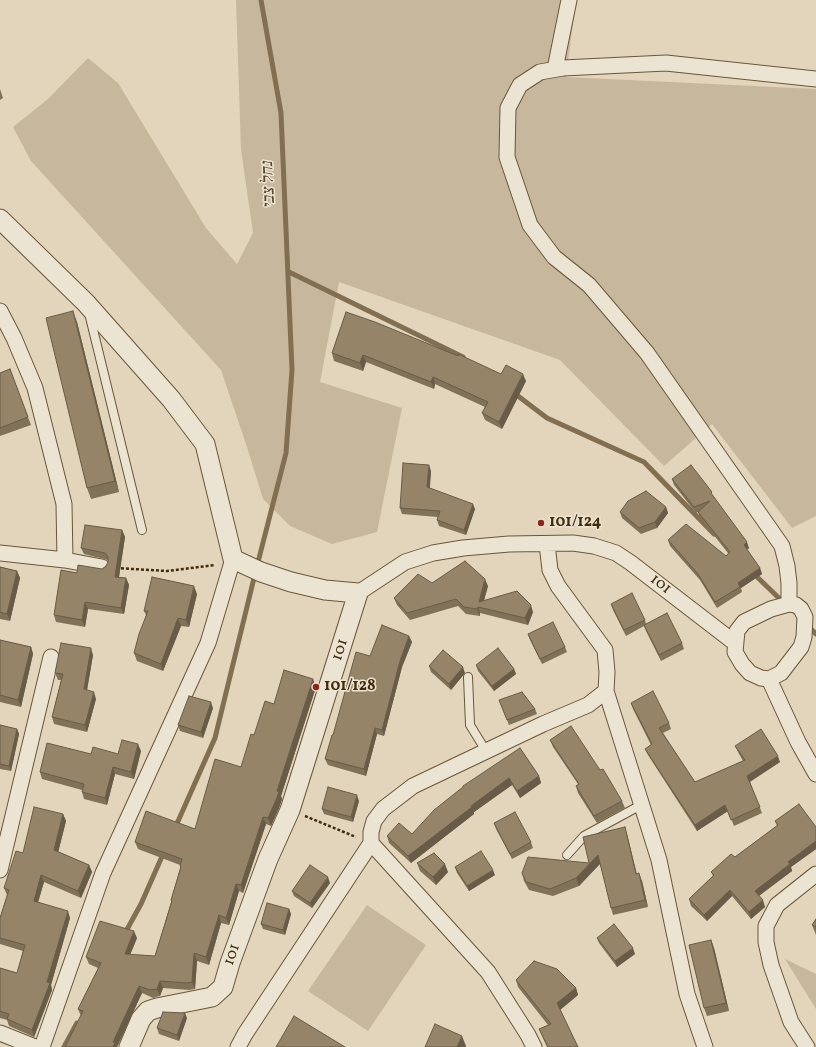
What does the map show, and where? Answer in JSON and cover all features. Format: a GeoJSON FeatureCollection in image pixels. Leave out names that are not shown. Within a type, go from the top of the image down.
{"type":"FeatureCollection","features":[{"type":"Feature","properties":{"kind":"street"},"geometry":{"type":"LineString","coordinates":[[555,69],[569,0]]}},
{"type":"Feature","properties":{"kind":"street"},"geometry":{"type":"LineString","coordinates":[[789,604],[787,566],[782,546],[647,353],[589,285],[554,257],[530,225],[507,157],[508,108],[520,85],[540,72],[555,69],[666,63],[816,79]]}},
{"type":"Feature","properties":{"kind":"street"},"geometry":{"type":"LineString","coordinates":[[0,219],[86,303],[171,399],[206,444],[233,559],[208,643],[104,873],[42,1047]]}},
{"type":"Feature","properties":{"kind":"street"},"geometry":{"type":"LineString","coordinates":[[0,311],[14,338],[35,388],[64,504],[65,560]]}},
{"type":"Feature","properties":{"kind":"street","name":"101"},"geometry":{"type":"LineString","coordinates":[[129,1047],[141,1019],[148,1011],[212,997],[223,987],[230,963],[268,859],[290,810],[358,593],[405,562],[433,553],[463,548],[509,544],[573,543],[594,546],[616,553],[735,643]]}},
{"type":"Feature","properties":{"kind":"street"},"geometry":{"type":"LineString","coordinates":[[547,544],[550,570],[558,586],[605,650],[607,672],[606,691],[659,860],[687,994],[705,1047]]}},
{"type":"Feature","properties":{"kind":"street"},"geometry":{"type":"LineString","coordinates":[[0,553],[65,560],[102,567]]}},
{"type":"Feature","properties":{"kind":"street"},"geometry":{"type":"LineString","coordinates":[[233,559],[262,572],[291,582],[325,590],[358,593]]}},
{"type":"Feature","properties":{"kind":"street"},"geometry":{"type":"LineString","coordinates":[[789,604],[796,606],[801,609],[810,630],[801,647],[781,672],[769,679],[761,678],[750,673],[742,664],[735,652],[737,631],[744,622],[771,609],[789,604]]}},
{"type":"Feature","properties":{"kind":"street"},"geometry":{"type":"LineString","coordinates":[[0,870],[51,657]]}},
{"type":"Feature","properties":{"kind":"street"},"geometry":{"type":"LineString","coordinates":[[769,679],[798,742],[816,774]]}},
{"type":"Feature","properties":{"kind":"street"},"geometry":{"type":"LineString","coordinates":[[238,1047],[245,1034],[371,843],[371,832],[374,821],[383,809],[413,786],[543,724],[588,705],[606,691]]}},
{"type":"Feature","properties":{"kind":"street"},"geometry":{"type":"LineString","coordinates":[[371,843],[488,972],[534,1047]]}},
{"type":"Feature","properties":{"kind":"street"},"geometry":{"type":"LineString","coordinates":[[807,1047],[791,1022],[771,965],[766,942],[766,926],[777,905],[816,874]]}},
{"type":"Feature","properties":{"kind":"street"},"geometry":{"type":"LineString","coordinates":[[0,1033],[34,1047]]}},
{"type":"Feature","properties":{"kind":"lane"},"geometry":{"type":"LineString","coordinates":[[86,303],[142,530]]}},
{"type":"Feature","properties":{"kind":"lane"},"geometry":{"type":"LineString","coordinates":[[468,677],[470,725],[486,751]]}},
{"type":"Feature","properties":{"kind":"lane"},"geometry":{"type":"LineString","coordinates":[[567,855],[584,836],[641,805]]}},
{"type":"Feature","properties":{"kind":"path"},"geometry":{"type":"LineString","coordinates":[[102,567],[167,571],[223,564],[233,559]]}},
{"type":"Feature","properties":{"kind":"path"},"geometry":{"type":"LineString","coordinates":[[290,810],[371,843]]}},
{"type":"Feature","properties":{"kind":"shaded area"},"geometry":{"type":"Polygon","coordinates":[[[236,0],[576,0],[566,77],[816,89],[816,516],[792,528],[712,424],[664,466],[560,360],[339,282],[320,382],[402,408],[377,532],[332,544],[290,526],[263,499],[221,370],[31,161],[13,127],[48,99],[88,58],[118,83],[206,228],[237,264],[253,233],[241,150],[236,0]]]}},
{"type":"Feature","properties":{"kind":"shaded area"},"geometry":{"type":"Polygon","coordinates":[[[367,905],[426,945],[368,1031],[308,991],[367,905]]]}},
{"type":"Feature","properties":{"kind":"shaded area"},"geometry":{"type":"Polygon","coordinates":[[[785,959],[816,974],[816,1009],[785,959]]]}},
{"type":"Feature","properties":{"kind":"building"},"geometry":{"type":"Polygon","coordinates":[[[73,311],[115,481],[87,488],[46,318],[73,311]]]}},
{"type":"Feature","properties":{"kind":"building"},"geometry":{"type":"Polygon","coordinates":[[[346,312],[375,322],[458,356],[458,354],[501,374],[506,365],[523,374],[499,422],[482,413],[488,402],[433,377],[431,382],[363,355],[360,363],[332,353],[346,312]]]}},
{"type":"Feature","properties":{"kind":"building"},"geometry":{"type":"Polygon","coordinates":[[[10,369],[28,417],[0,428],[0,373],[10,369]]]}},
{"type":"Feature","properties":{"kind":"building"},"geometry":{"type":"Polygon","coordinates":[[[403,463],[429,465],[427,487],[473,504],[464,530],[437,520],[440,511],[400,508],[403,463]]]}},
{"type":"Feature","properties":{"kind":"building"},"geometry":{"type":"Polygon","coordinates":[[[691,465],[747,542],[744,545],[760,568],[738,583],[740,587],[715,602],[698,574],[668,540],[686,524],[726,556],[730,552],[698,512],[710,501],[694,507],[672,479],[691,465]]]}},
{"type":"Feature","properties":{"kind":"building"},"geometry":{"type":"Polygon","coordinates":[[[646,491],[666,507],[655,522],[639,528],[620,512],[628,501],[646,491]]]}},
{"type":"Feature","properties":{"kind":"building"},"geometry":{"type":"Polygon","coordinates":[[[85,525],[122,530],[115,577],[126,578],[121,608],[85,602],[82,620],[54,615],[61,570],[77,573],[78,565],[102,569],[108,562],[108,557],[105,553],[81,548],[85,525]]]}},
{"type":"Feature","properties":{"kind":"building"},"geometry":{"type":"Polygon","coordinates":[[[465,561],[485,579],[479,602],[517,591],[531,605],[525,618],[478,607],[477,609],[464,607],[456,599],[407,613],[394,598],[418,574],[432,583],[465,561]]]}},
{"type":"Feature","properties":{"kind":"building"},"geometry":{"type":"Polygon","coordinates":[[[0,567],[17,571],[7,614],[0,612],[0,567]]]}},
{"type":"Feature","properties":{"kind":"building"},"geometry":{"type":"Polygon","coordinates":[[[152,577],[194,586],[186,620],[178,618],[161,664],[134,653],[139,634],[148,611],[144,611],[152,577]]]}},
{"type":"Feature","properties":{"kind":"building"},"geometry":{"type":"Polygon","coordinates":[[[632,593],[645,620],[624,630],[611,604],[632,593]]]}},
{"type":"Feature","properties":{"kind":"building"},"geometry":{"type":"Polygon","coordinates":[[[667,613],[682,643],[659,655],[644,625],[667,613]]]}},
{"type":"Feature","properties":{"kind":"building"},"geometry":{"type":"Polygon","coordinates":[[[553,622],[565,647],[540,659],[528,634],[553,622]]]}},
{"type":"Feature","properties":{"kind":"building"},"geometry":{"type":"Polygon","coordinates":[[[382,625],[409,636],[400,661],[382,730],[375,728],[364,769],[325,759],[356,652],[370,656],[382,625]]]}},
{"type":"Feature","properties":{"kind":"building"},"geometry":{"type":"Polygon","coordinates":[[[0,640],[31,647],[18,700],[0,695],[0,640]]]}},
{"type":"Feature","properties":{"kind":"building"},"geometry":{"type":"Polygon","coordinates":[[[61,643],[91,648],[84,689],[94,692],[85,725],[52,717],[63,674],[55,673],[61,643]]]}},
{"type":"Feature","properties":{"kind":"building"},"geometry":{"type":"Polygon","coordinates":[[[498,648],[514,669],[492,686],[476,665],[498,648]]]}},
{"type":"Feature","properties":{"kind":"building"},"geometry":{"type":"Polygon","coordinates":[[[443,650],[463,667],[449,684],[429,666],[443,650]]]}},
{"type":"Feature","properties":{"kind":"building"},"geometry":{"type":"Polygon","coordinates":[[[284,670],[313,679],[277,791],[279,792],[276,800],[268,818],[263,817],[241,885],[236,884],[226,918],[219,915],[206,957],[194,953],[192,982],[160,981],[157,989],[150,990],[139,986],[113,1042],[115,1043],[113,1047],[65,1047],[83,1011],[78,1009],[101,963],[86,957],[100,921],[134,931],[125,954],[155,956],[172,901],[171,900],[182,859],[135,842],[146,811],[195,829],[215,759],[241,767],[251,734],[254,735],[265,701],[274,704],[284,670]]]}},
{"type":"Feature","properties":{"kind":"building"},"geometry":{"type":"Polygon","coordinates":[[[653,691],[669,723],[659,728],[695,782],[745,760],[735,746],[761,729],[778,756],[747,776],[760,807],[731,820],[725,805],[695,825],[645,749],[652,744],[631,703],[653,691]]]}},
{"type":"Feature","properties":{"kind":"building"},"geometry":{"type":"Polygon","coordinates":[[[522,692],[535,709],[507,720],[499,700],[522,692]]]}},
{"type":"Feature","properties":{"kind":"building"},"geometry":{"type":"Polygon","coordinates":[[[189,696],[211,702],[201,732],[178,725],[189,696]]]}},
{"type":"Feature","properties":{"kind":"building"},"geometry":{"type":"Polygon","coordinates":[[[0,725],[17,729],[9,766],[0,764],[0,725]]]}},
{"type":"Feature","properties":{"kind":"building"},"geometry":{"type":"Polygon","coordinates":[[[571,726],[600,770],[603,769],[622,801],[594,816],[576,786],[579,784],[550,740],[571,726]]]}},
{"type":"Feature","properties":{"kind":"building"},"geometry":{"type":"Polygon","coordinates":[[[122,740],[138,744],[131,772],[113,767],[105,798],[82,792],[84,784],[40,772],[47,743],[91,754],[93,747],[118,754],[122,740]]]}},
{"type":"Feature","properties":{"kind":"building"},"geometry":{"type":"Polygon","coordinates":[[[520,748],[539,776],[517,791],[509,778],[408,856],[387,836],[399,823],[412,834],[434,810],[463,786],[520,748]]]}},
{"type":"Feature","properties":{"kind":"building"},"geometry":{"type":"Polygon","coordinates":[[[328,787],[357,795],[351,817],[322,809],[328,787]]]}},
{"type":"Feature","properties":{"kind":"building"},"geometry":{"type":"Polygon","coordinates":[[[799,804],[816,827],[816,841],[788,862],[790,864],[755,891],[763,900],[749,912],[730,890],[704,915],[689,899],[714,875],[711,872],[731,854],[735,857],[778,825],[775,821],[799,804]]]}},
{"type":"Feature","properties":{"kind":"building"},"geometry":{"type":"Polygon","coordinates":[[[34,807],[63,814],[54,850],[89,865],[78,891],[41,875],[34,901],[68,911],[47,982],[50,983],[32,1030],[7,1019],[9,1014],[0,1011],[0,968],[17,973],[25,945],[0,938],[0,918],[9,890],[4,888],[16,851],[23,853],[34,807]]]}},
{"type":"Feature","properties":{"kind":"building"},"geometry":{"type":"Polygon","coordinates":[[[515,812],[531,842],[510,854],[494,823],[515,812]]]}},
{"type":"Feature","properties":{"kind":"building"},"geometry":{"type":"Polygon","coordinates":[[[625,827],[636,874],[639,873],[645,900],[611,908],[598,855],[576,878],[550,889],[526,882],[522,873],[528,857],[589,863],[583,837],[625,827]]]}},
{"type":"Feature","properties":{"kind":"building"},"geometry":{"type":"Polygon","coordinates":[[[481,851],[493,870],[467,886],[455,867],[481,851]]]}},
{"type":"Feature","properties":{"kind":"building"},"geometry":{"type":"Polygon","coordinates":[[[434,853],[445,864],[433,877],[417,863],[434,853]]]}},
{"type":"Feature","properties":{"kind":"building"},"geometry":{"type":"Polygon","coordinates":[[[310,865],[328,877],[310,903],[292,891],[310,865]]]}},
{"type":"Feature","properties":{"kind":"building"},"geometry":{"type":"Polygon","coordinates":[[[267,903],[289,909],[283,930],[261,924],[267,903]]]}},
{"type":"Feature","properties":{"kind":"building"},"geometry":{"type":"Polygon","coordinates":[[[816,919],[816,927],[812,925],[816,919]]]}},
{"type":"Feature","properties":{"kind":"building"},"geometry":{"type":"Polygon","coordinates":[[[614,924],[633,948],[615,961],[597,938],[614,924]]]}},
{"type":"Feature","properties":{"kind":"building"},"geometry":{"type":"Polygon","coordinates":[[[711,940],[726,1003],[704,1008],[689,945],[711,940]]]}},
{"type":"Feature","properties":{"kind":"building"},"geometry":{"type":"Polygon","coordinates":[[[534,961],[557,969],[576,988],[557,1003],[578,1047],[548,1047],[539,1029],[551,1024],[516,980],[534,961]]]}},
{"type":"Feature","properties":{"kind":"building"},"geometry":{"type":"Polygon","coordinates":[[[163,1012],[185,1013],[177,1035],[157,1028],[163,1012]]]}},
{"type":"Feature","properties":{"kind":"building"},"geometry":{"type":"Polygon","coordinates":[[[294,1016],[345,1047],[276,1047],[294,1016]]]}},
{"type":"Feature","properties":{"kind":"building"},"geometry":{"type":"Polygon","coordinates":[[[435,1024],[462,1036],[457,1047],[425,1047],[435,1024]]]}},
{"type":"Feature","properties":{"kind":"waterway","name":"נחל צבי"},"geometry":{"type":"LineString","coordinates":[[257,566],[286,453],[292,370],[281,113],[261,0]]}},
{"type":"Feature","properties":{"kind":"waterway"},"geometry":{"type":"LineString","coordinates":[[289,272],[463,357]]}},
{"type":"Feature","properties":{"kind":"waterway"},"geometry":{"type":"LineString","coordinates":[[514,393],[547,418],[644,462],[714,534]]}},
{"type":"Feature","properties":{"kind":"waterway"},"geometry":{"type":"LineString","coordinates":[[752,572],[784,603]]}},
{"type":"Feature","properties":{"kind":"waterway"},"geometry":{"type":"LineString","coordinates":[[175,828],[215,738],[255,574]]}},
{"type":"Feature","properties":{"kind":"waterway"},"geometry":{"type":"LineString","coordinates":[[808,626],[816,634]]}},
{"type":"Feature","properties":{"kind":"waterway"},"geometry":{"type":"LineString","coordinates":[[125,933],[141,904],[164,852]]}},
{"type":"Feature","properties":{"kind":"waterway"},"geometry":{"type":"LineString","coordinates":[[64,1047],[77,1023]]}},
{"type":"Feature","properties":{"kind":"place","name":"101/124"},"geometry":{"type":"Point","coordinates":[541,523]}},
{"type":"Feature","properties":{"kind":"place","name":"101/128"},"geometry":{"type":"Point","coordinates":[316,687]}}]}
